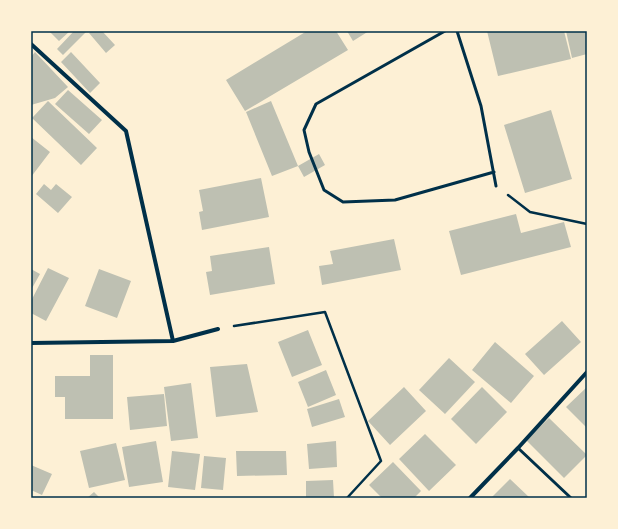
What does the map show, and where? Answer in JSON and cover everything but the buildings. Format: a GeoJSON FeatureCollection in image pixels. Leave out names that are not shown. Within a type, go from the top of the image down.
{"type":"FeatureCollection","features":[{"type":"Feature","properties":{"kind":"street"},"geometry":{"type":"LineString","coordinates":[[31,44],[126,132],[173,341]]}},
{"type":"Feature","properties":{"kind":"street"},"geometry":{"type":"LineString","coordinates":[[31,343],[173,341],[218,329]]}},
{"type":"Feature","properties":{"kind":"street"},"geometry":{"type":"LineString","coordinates":[[470,498],[587,372]]}},
{"type":"Feature","properties":{"kind":"lane"},"geometry":{"type":"LineString","coordinates":[[445,31],[316,104],[304,130],[309,152],[324,190],[343,202],[396,200],[494,172]]}},
{"type":"Feature","properties":{"kind":"lane"},"geometry":{"type":"LineString","coordinates":[[457,31],[481,106],[496,186]]}},
{"type":"Feature","properties":{"kind":"lane"},"geometry":{"type":"LineString","coordinates":[[518,448],[571,498]]}},
{"type":"Feature","properties":{"kind":"path"},"geometry":{"type":"LineString","coordinates":[[496,186],[530,212],[587,224]]}},
{"type":"Feature","properties":{"kind":"path"},"geometry":{"type":"LineString","coordinates":[[218,329],[326,312],[381,461],[347,498]]}}]}
